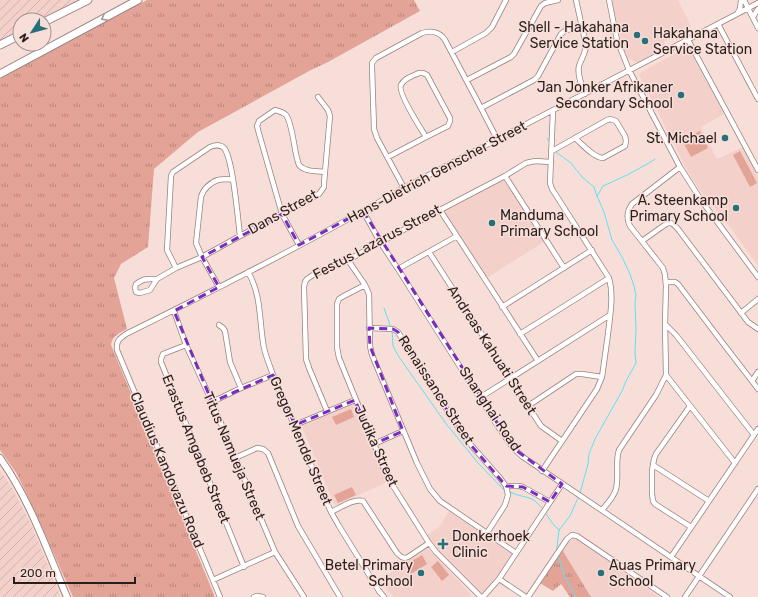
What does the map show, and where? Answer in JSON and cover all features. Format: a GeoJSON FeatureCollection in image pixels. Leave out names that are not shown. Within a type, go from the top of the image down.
{"type":"FeatureCollection","features":[{"type":"Feature","properties":{"kind":"highway"},"geometry":{"type":"LineString","coordinates":[[52,18],[88,0]]}},
{"type":"Feature","properties":{"kind":"highway"},"geometry":{"type":"LineString","coordinates":[[0,74],[138,0]]}},
{"type":"Feature","properties":{"kind":"highway"},"geometry":{"type":"LineString","coordinates":[[0,45],[12,39]]}},
{"type":"Feature","properties":{"kind":"main road"},"geometry":{"type":"LineString","coordinates":[[0,458],[35,519],[66,597]]}},
{"type":"Feature","properties":{"kind":"street"},"geometry":{"type":"LineString","coordinates":[[452,52],[490,30],[506,0]]}},
{"type":"Feature","properties":{"kind":"street"},"geometry":{"type":"LineString","coordinates":[[467,80],[512,56],[541,6],[545,2],[558,0]]}},
{"type":"Feature","properties":{"kind":"street"},"geometry":{"type":"LineString","coordinates":[[576,0],[586,48],[578,70],[585,94]]}},
{"type":"Feature","properties":{"kind":"street"},"geometry":{"type":"LineString","coordinates":[[608,0],[617,40],[629,70],[680,168],[701,200],[758,277]]}},
{"type":"Feature","properties":{"kind":"street"},"geometry":{"type":"LineString","coordinates":[[743,0],[758,28]]}},
{"type":"Feature","properties":{"kind":"street"},"geometry":{"type":"LineString","coordinates":[[737,14],[743,0]]}},
{"type":"Feature","properties":{"kind":"street","name":"Hans-Dietrich Genscher Street"},"geometry":{"type":"LineString","coordinates":[[117,342],[126,334],[174,311],[404,188],[758,3]]}},
{"type":"Feature","properties":{"kind":"street"},"geometry":{"type":"LineString","coordinates":[[753,17],[758,9]]}},
{"type":"Feature","properties":{"kind":"street"},"geometry":{"type":"LineString","coordinates":[[718,24],[758,99]]}},
{"type":"Feature","properties":{"kind":"street"},"geometry":{"type":"LineString","coordinates":[[481,108],[534,80],[538,76],[561,34],[566,30],[582,27]]}},
{"type":"Feature","properties":{"kind":"street"},"geometry":{"type":"LineString","coordinates":[[404,188],[376,135],[374,126],[371,70],[372,63],[376,58],[422,33],[428,31],[435,32],[443,36],[497,139]]}},
{"type":"Feature","properties":{"kind":"street"},"geometry":{"type":"LineString","coordinates":[[688,40],[758,170]]}},
{"type":"Feature","properties":{"kind":"street"},"geometry":{"type":"LineString","coordinates":[[388,158],[448,126],[450,121],[450,118],[427,75],[421,72],[406,79],[401,84],[400,88],[403,97],[426,137]]}},
{"type":"Feature","properties":{"kind":"street","name":"Dans Street"},"geometry":{"type":"LineString","coordinates":[[157,279],[146,278],[138,282],[135,286],[136,292],[140,293],[150,290],[157,279],[176,268],[202,257],[320,194],[324,188],[330,116],[328,110],[318,97]]}},
{"type":"Feature","properties":{"kind":"street"},"geometry":{"type":"LineString","coordinates":[[299,245],[282,214],[257,126],[260,119],[275,110],[285,114],[290,123],[299,165],[301,168],[325,172]]}},
{"type":"Feature","properties":{"kind":"street"},"geometry":{"type":"LineString","coordinates":[[542,471],[598,389],[602,377],[612,293],[609,278],[551,186],[549,180],[552,150],[553,110]]}},
{"type":"Feature","properties":{"kind":"street"},"geometry":{"type":"LineString","coordinates":[[552,150],[610,119],[616,121],[624,134],[626,141],[624,146],[605,157],[600,158],[595,156],[575,138]]}},
{"type":"Feature","properties":{"kind":"street"},"geometry":{"type":"LineString","coordinates":[[176,268],[167,250],[170,176],[210,147],[220,145],[227,153],[233,179],[240,236]]}},
{"type":"Feature","properties":{"kind":"street","name":"Festus Lazarus Street"},"geometry":{"type":"LineString","coordinates":[[327,411],[308,368],[306,359],[305,282],[313,275],[348,260],[529,162],[550,162]]}},
{"type":"Feature","properties":{"kind":"street"},"geometry":{"type":"LineString","coordinates":[[602,510],[611,499],[616,489],[619,450],[656,395],[666,375],[665,273],[663,268],[628,223],[629,209],[632,204],[680,168]]}},
{"type":"Feature","properties":{"kind":"street"},"geometry":{"type":"LineString","coordinates":[[505,176],[564,268]]}},
{"type":"Feature","properties":{"kind":"street"},"geometry":{"type":"LineString","coordinates":[[219,287],[202,257],[196,242],[202,194],[204,189],[219,180],[233,179]]}},
{"type":"Feature","properties":{"kind":"street"},"geometry":{"type":"LineString","coordinates":[[440,210],[538,361]]}},
{"type":"Feature","properties":{"kind":"street","name":"Shanghai Road"},"geometry":{"type":"LineString","coordinates":[[362,211],[380,242],[513,448],[542,471],[730,597]]}},
{"type":"Feature","properties":{"kind":"street"},"geometry":{"type":"LineString","coordinates":[[642,241],[666,224],[670,222],[672,223],[748,322],[758,329]]}},
{"type":"Feature","properties":{"kind":"street"},"geometry":{"type":"LineString","coordinates":[[398,269],[457,236]]}},
{"type":"Feature","properties":{"kind":"street"},"geometry":{"type":"LineString","coordinates":[[502,307],[592,250]]}},
{"type":"Feature","properties":{"kind":"street","name":"Andreas Kahuati Street"},"geometry":{"type":"LineString","coordinates":[[429,252],[536,420],[541,426],[562,441]]}},
{"type":"Feature","properties":{"kind":"street"},"geometry":{"type":"LineString","coordinates":[[348,260],[365,284],[369,294],[371,351],[403,431],[430,490],[440,501],[516,553]]}},
{"type":"Feature","properties":{"kind":"street","name":"Gregor Mendel Street"},"geometry":{"type":"LineString","coordinates":[[248,272],[256,289],[264,348],[273,375],[331,512],[384,597]]}},
{"type":"Feature","properties":{"kind":"street"},"geometry":{"type":"LineString","coordinates":[[520,334],[609,278]]}},
{"type":"Feature","properties":{"kind":"street"},"geometry":{"type":"LineString","coordinates":[[666,282],[674,282],[678,284],[758,389]]}},
{"type":"Feature","properties":{"kind":"street","name":"Judika Street"},"geometry":{"type":"LineString","coordinates":[[365,284],[342,297],[338,301],[337,307],[338,354],[355,400],[390,481],[429,543],[436,552],[482,597]]}},
{"type":"Feature","properties":{"kind":"street"},"geometry":{"type":"LineString","coordinates":[[741,313],[758,299]]}},
{"type":"Feature","properties":{"kind":"street","name":"Titus Namueja Street"},"geometry":{"type":"LineString","coordinates":[[174,311],[186,345],[212,402],[274,552],[304,597]]}},
{"type":"Feature","properties":{"kind":"street"},"geometry":{"type":"LineString","coordinates":[[481,397],[610,315]]}},
{"type":"Feature","properties":{"kind":"street"},"geometry":{"type":"LineString","coordinates":[[665,324],[676,335],[754,435]]}},
{"type":"Feature","properties":{"kind":"street"},"geometry":{"type":"LineString","coordinates":[[219,325],[225,332],[230,362],[241,388]]}},
{"type":"Feature","properties":{"kind":"street","name":"Renaissance Street"},"geometry":{"type":"LineString","coordinates":[[369,328],[393,329],[398,332],[464,437],[506,486]]}},
{"type":"Feature","properties":{"kind":"street","name":"Claudius Kandovazu Road"},"geometry":{"type":"LineString","coordinates":[[117,342],[116,345],[120,358],[220,597]]}},
{"type":"Feature","properties":{"kind":"street","name":"Erastus Amgabeb Street"},"geometry":{"type":"LineString","coordinates":[[186,345],[166,352],[162,356],[161,362],[244,567]]}},
{"type":"Feature","properties":{"kind":"street"},"geometry":{"type":"LineString","coordinates":[[752,381],[758,372]]}},
{"type":"Feature","properties":{"kind":"street"},"geometry":{"type":"LineString","coordinates":[[528,406],[576,374],[602,377]]}},
{"type":"Feature","properties":{"kind":"street"},"geometry":{"type":"LineString","coordinates":[[212,402],[273,375]]}},
{"type":"Feature","properties":{"kind":"street"},"geometry":{"type":"LineString","coordinates":[[666,375],[735,463]]}},
{"type":"Feature","properties":{"kind":"street"},"geometry":{"type":"LineString","coordinates":[[295,425],[355,400]]}},
{"type":"Feature","properties":{"kind":"street"},"geometry":{"type":"LineString","coordinates":[[690,406],[656,454],[653,465],[652,497],[656,504],[691,527]]}},
{"type":"Feature","properties":{"kind":"street"},"geometry":{"type":"LineString","coordinates":[[671,557],[758,429]]}},
{"type":"Feature","properties":{"kind":"street"},"geometry":{"type":"LineString","coordinates":[[374,444],[403,431]]}},
{"type":"Feature","properties":{"kind":"street"},"geometry":{"type":"LineString","coordinates":[[235,458],[257,448],[263,449],[268,453],[298,526],[340,597]]}},
{"type":"Feature","properties":{"kind":"street"},"geometry":{"type":"LineString","coordinates":[[653,465],[709,501]]}},
{"type":"Feature","properties":{"kind":"street"},"geometry":{"type":"LineString","coordinates":[[482,597],[499,579],[562,484]]}},
{"type":"Feature","properties":{"kind":"street"},"geometry":{"type":"LineString","coordinates":[[487,533],[505,505],[508,495],[506,486],[523,487],[550,502]]}},
{"type":"Feature","properties":{"kind":"street"},"geometry":{"type":"LineString","coordinates":[[685,597],[758,489]]}},
{"type":"Feature","properties":{"kind":"street"},"geometry":{"type":"LineString","coordinates":[[331,512],[356,500],[363,501],[397,554],[403,558],[408,557],[429,543]]}},
{"type":"Feature","properties":{"kind":"street"},"geometry":{"type":"LineString","coordinates":[[499,579],[527,597],[567,539],[572,535],[577,536],[667,597]]}},
{"type":"Feature","properties":{"kind":"street"},"geometry":{"type":"LineString","coordinates":[[214,580],[274,552]]}},
{"type":"Feature","properties":{"kind":"street"},"geometry":{"type":"LineString","coordinates":[[254,597],[263,597]]}},
{"type":"Feature","properties":{"kind":"highlighted area"},"geometry":{"type":"Polygon","coordinates":[[[363,211],[513,448],[562,484],[550,502],[523,487],[506,486],[464,437],[398,332],[393,329],[369,328],[370,346],[403,431],[374,444],[355,400],[295,425],[273,375],[212,402],[174,311],[219,287],[202,257],[282,214],[299,245],[363,211]]]}},
{"type":"Feature","properties":{"kind":"shaded area"},"geometry":{"type":"Polygon","coordinates":[[[0,0],[77,0],[52,13],[12,12],[12,34],[0,41],[0,0]]]}},
{"type":"Feature","properties":{"kind":"shaded area"},"geometry":{"type":"Polygon","coordinates":[[[612,0],[678,0],[691,26],[664,42],[666,47],[656,54],[645,60],[635,62],[628,58],[623,49],[612,0]]]}},
{"type":"Feature","properties":{"kind":"shaded area"},"geometry":{"type":"Polygon","coordinates":[[[685,48],[689,49],[724,114],[701,127],[717,159],[743,147],[758,177],[758,266],[730,227],[698,188],[688,172],[639,75],[641,72],[685,48]]]}},
{"type":"Feature","properties":{"kind":"shaded area","name":"Manduma Primary School"},"geometry":{"type":"Polygon","coordinates":[[[505,176],[547,240],[485,279],[440,210],[505,176]]]}},
{"type":"Feature","properties":{"kind":"shaded area"},"geometry":{"type":"Polygon","coordinates":[[[352,404],[355,406],[386,480],[385,483],[337,505],[334,504],[302,427],[303,425],[352,404]]]}},
{"type":"Feature","properties":{"kind":"shaded area"},"geometry":{"type":"Polygon","coordinates":[[[0,470],[10,484],[31,524],[61,597],[0,597],[0,470]]]}},
{"type":"Feature","properties":{"kind":"shaded area"},"geometry":{"type":"Polygon","coordinates":[[[449,511],[512,555],[485,592],[479,593],[437,552],[426,536],[439,527],[449,511]]]}},
{"type":"Feature","properties":{"kind":"shaded area","name":"Auas Primary School"},"geometry":{"type":"Polygon","coordinates":[[[573,539],[577,539],[659,597],[591,597],[562,550],[573,539]]]}},
{"type":"Feature","properties":{"kind":"shaded area","name":"Betel Primary School"},"geometry":{"type":"Polygon","coordinates":[[[426,548],[430,550],[470,593],[471,597],[394,597],[386,589],[380,580],[426,548]]]}},
{"type":"Feature","properties":{"kind":"green space"},"geometry":{"type":"Polygon","coordinates":[[[147,0],[414,0],[420,11],[198,132],[154,169],[148,247],[121,264],[114,278],[127,329],[114,337],[111,345],[215,597],[73,597],[17,474],[0,450],[0,79],[147,0]]]}},
{"type":"Feature","properties":{"kind":"green space"},"geometry":{"type":"Polygon","coordinates":[[[700,131],[708,148],[691,157],[682,140],[700,131]]]}},
{"type":"Feature","properties":{"kind":"green space"},"geometry":{"type":"Polygon","coordinates":[[[740,151],[757,183],[750,187],[733,155],[740,151]]]}},
{"type":"Feature","properties":{"kind":"green space"},"geometry":{"type":"Polygon","coordinates":[[[351,409],[354,417],[336,425],[332,417],[351,409]]]}},
{"type":"Feature","properties":{"kind":"green space"},"geometry":{"type":"Polygon","coordinates":[[[352,487],[356,495],[338,503],[334,495],[352,487]]]}},
{"type":"Feature","properties":{"kind":"green space"},"geometry":{"type":"Polygon","coordinates":[[[561,548],[591,597],[570,597],[561,584],[553,591],[538,582],[561,548]]]}},
{"type":"Feature","properties":{"kind":"green space"},"geometry":{"type":"Polygon","coordinates":[[[422,555],[427,564],[411,574],[405,565],[422,555]]]}},
{"type":"Feature","properties":{"kind":"green space"},"geometry":{"type":"Polygon","coordinates":[[[438,561],[449,575],[442,581],[431,567],[438,561]]]}},
{"type":"Feature","properties":{"kind":"waterway"},"geometry":{"type":"LineString","coordinates":[[547,138],[550,142]]}},
{"type":"Feature","properties":{"kind":"waterway"},"geometry":{"type":"LineString","coordinates":[[556,152],[571,163],[582,177],[594,187],[604,212],[612,240],[630,274],[636,295],[636,363],[595,439],[589,454],[588,464],[580,493]]}},
{"type":"Feature","properties":{"kind":"waterway"},"geometry":{"type":"LineString","coordinates":[[597,196],[603,186],[627,175],[655,159]]}},
{"type":"Feature","properties":{"kind":"waterway"},"geometry":{"type":"LineString","coordinates":[[384,308],[391,328]]}},
{"type":"Feature","properties":{"kind":"waterway"},"geometry":{"type":"LineString","coordinates":[[392,331],[393,345],[399,357],[447,425],[479,464],[505,490]]}},
{"type":"Feature","properties":{"kind":"waterway"},"geometry":{"type":"LineString","coordinates":[[510,492],[532,499],[542,508]]}},
{"type":"Feature","properties":{"kind":"waterway"},"geometry":{"type":"LineString","coordinates":[[557,550],[559,530],[570,516],[578,498]]}},
{"type":"Feature","properties":{"kind":"waterway"},"geometry":{"type":"LineString","coordinates":[[546,514],[559,530]]}},
{"type":"Feature","properties":{"kind":"waterway"},"geometry":{"type":"LineString","coordinates":[[558,555],[564,575],[576,597]]}},
{"type":"Feature","properties":{"kind":"place","name":"Shell - Hakahana Service Station"},"geometry":{"type":"Point","coordinates":[637,35]}},
{"type":"Feature","properties":{"kind":"place","name":"Hakahana Service Station"},"geometry":{"type":"Point","coordinates":[645,41]}},
{"type":"Feature","properties":{"kind":"place","name":"Jan Jonker Afrikaner Secondary School"},"geometry":{"type":"Point","coordinates":[681,95]}},
{"type":"Feature","properties":{"kind":"place","name":"St. Michael"},"geometry":{"type":"Point","coordinates":[725,138]}},
{"type":"Feature","properties":{"kind":"place","name":"A. Steenkamp Primary School"},"geometry":{"type":"Point","coordinates":[736,208]}},
{"type":"Feature","properties":{"kind":"place","name":"Manduma Primary School"},"geometry":{"type":"Point","coordinates":[492,223]}},
{"type":"Feature","properties":{"kind":"place","name":"Donkerhoek Clinic"},"geometry":{"type":"Point","coordinates":[443,544]}},
{"type":"Feature","properties":{"kind":"place","name":"Betel Primary School"},"geometry":{"type":"Point","coordinates":[421,573]}},
{"type":"Feature","properties":{"kind":"place","name":"Auas Primary School"},"geometry":{"type":"Point","coordinates":[601,573]}}]}
